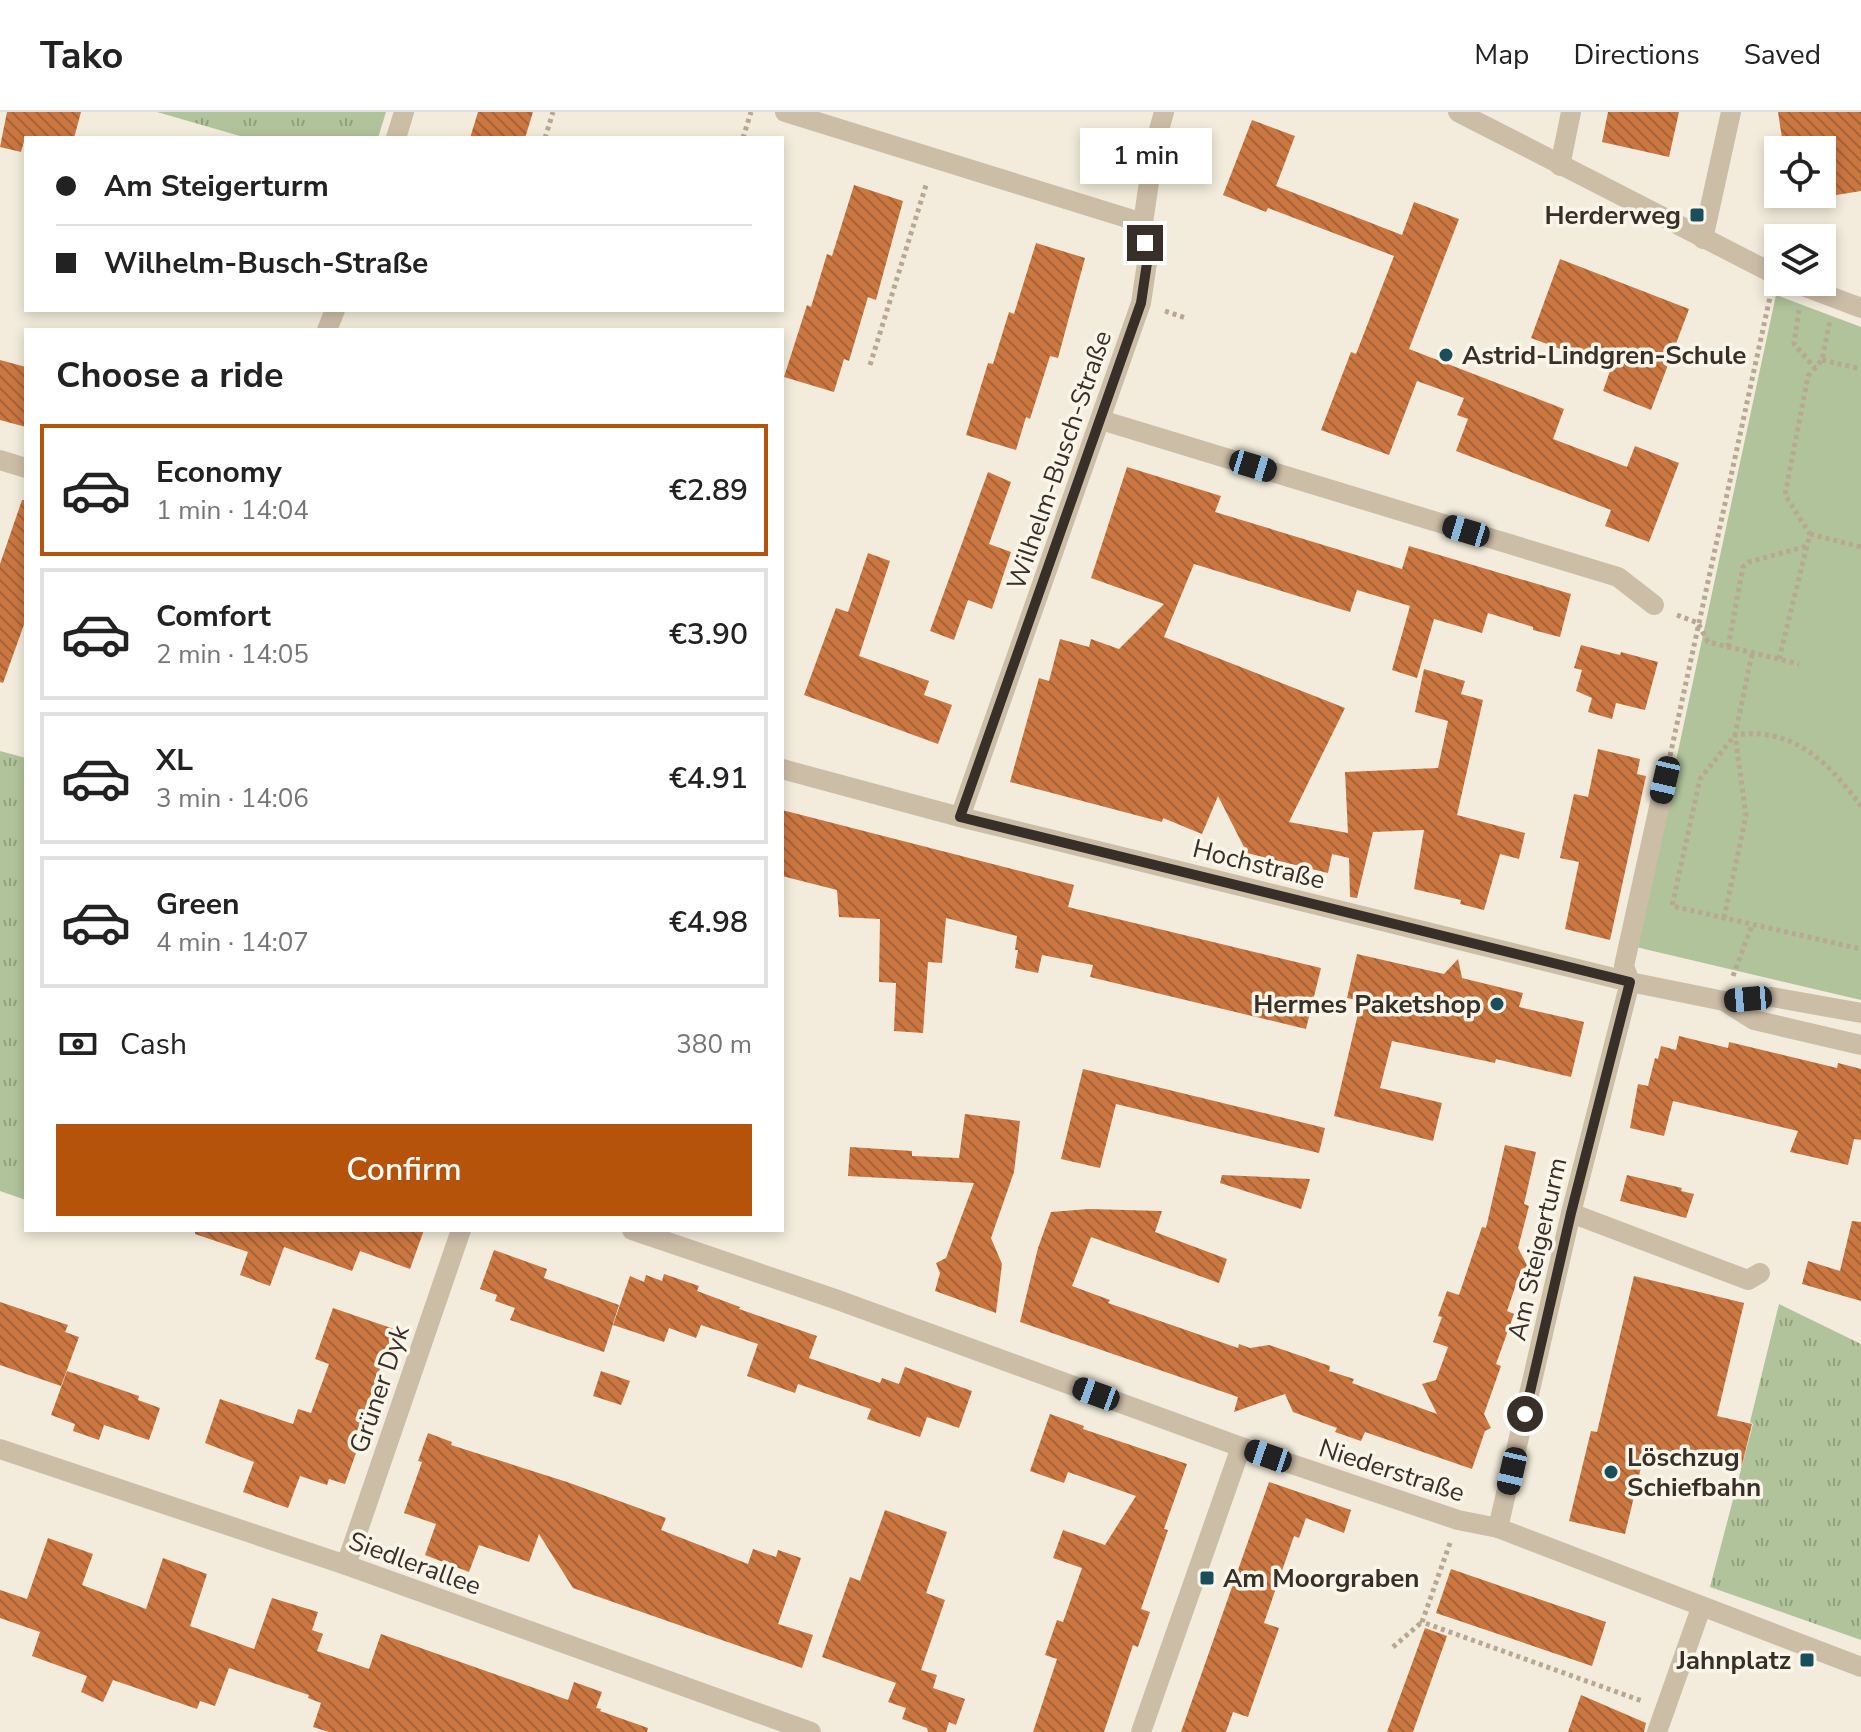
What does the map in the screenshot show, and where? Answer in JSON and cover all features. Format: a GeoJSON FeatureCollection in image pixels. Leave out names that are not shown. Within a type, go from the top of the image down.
{"type":"FeatureCollection","features":[{"type":"Feature","properties":{"kind":"street"},"geometry":{"type":"LineString","coordinates":[[397,136],[404,112]]}},
{"type":"Feature","properties":{"kind":"street"},"geometry":{"type":"LineString","coordinates":[[785,112],[1143,223]]}},
{"type":"Feature","properties":{"kind":"street","name":"Wilhelm-Busch-Straße"},"geometry":{"type":"LineString","coordinates":[[960,817],[1141,303],[1147,263],[1143,223],[1154,148],[1164,112]]}},
{"type":"Feature","properties":{"kind":"street"},"geometry":{"type":"LineString","coordinates":[[1458,112],[1764,269]]}},
{"type":"Feature","properties":{"kind":"street"},"geometry":{"type":"LineString","coordinates":[[1560,166],[1571,112]]}},
{"type":"Feature","properties":{"kind":"street"},"geometry":{"type":"LineString","coordinates":[[1703,239],[1731,112]]}},
{"type":"Feature","properties":{"kind":"street"},"geometry":{"type":"LineString","coordinates":[[1827,296],[1861,308]]}},
{"type":"Feature","properties":{"kind":"street"},"geometry":{"type":"LineString","coordinates":[[1101,420],[1618,577],[1654,605]]}},
{"type":"Feature","properties":{"kind":"street"},"geometry":{"type":"LineString","coordinates":[[0,460],[24,467]]}},
{"type":"Feature","properties":{"kind":"street","name":"Hochstraße"},"geometry":{"type":"LineString","coordinates":[[784,770],[960,817],[1630,982],[1724,1001],[1772,997],[1861,1013]]}},
{"type":"Feature","properties":{"kind":"street","name":"Am Steigerturm"},"geometry":{"type":"LineString","coordinates":[[1498,1528],[1571,1213],[1630,982],[1624,966],[1665,780]]}},
{"type":"Feature","properties":{"kind":"street","name":"Hochstraße"},"geometry":{"type":"LineString","coordinates":[[1724,1001],[1754,1020],[1861,1045]]}},
{"type":"Feature","properties":{"kind":"street"},"geometry":{"type":"LineString","coordinates":[[1571,1213],[1748,1280],[1760,1273]]}},
{"type":"Feature","properties":{"kind":"street","name":"Grüner Dyk"},"geometry":{"type":"LineString","coordinates":[[346,1565],[460,1232]]}},
{"type":"Feature","properties":{"kind":"street","name":"Niederstraße"},"geometry":{"type":"LineString","coordinates":[[638,1232],[835,1299],[1241,1447],[1458,1520],[1498,1528],[1861,1667]]}},
{"type":"Feature","properties":{"kind":"street"},"geometry":{"type":"LineString","coordinates":[[1141,1732],[1241,1447]]}},
{"type":"Feature","properties":{"kind":"street","name":"Siedlerallee"},"geometry":{"type":"LineString","coordinates":[[0,1449],[346,1565],[811,1732]]}},
{"type":"Feature","properties":{"kind":"street"},"geometry":{"type":"LineString","coordinates":[[1657,1732],[1701,1608]]}},
{"type":"Feature","properties":{"kind":"path"},"geometry":{"type":"LineString","coordinates":[[546,136],[553,112]]}},
{"type":"Feature","properties":{"kind":"path"},"geometry":{"type":"LineString","coordinates":[[744,136],[751,112]]}},
{"type":"Feature","properties":{"kind":"path"},"geometry":{"type":"LineString","coordinates":[[870,365],[935,159]]}},
{"type":"Feature","properties":{"kind":"path"},"geometry":{"type":"LineString","coordinates":[[1665,780],[1698,623],[1783,296]]}},
{"type":"Feature","properties":{"kind":"path"},"geometry":{"type":"LineString","coordinates":[[1789,296],[1793,341],[1815,368]]}},
{"type":"Feature","properties":{"kind":"path"},"geometry":{"type":"LineString","coordinates":[[1834,299],[1822,360],[1808,376],[1785,495],[1810,534],[1861,547]]}},
{"type":"Feature","properties":{"kind":"path"},"geometry":{"type":"LineString","coordinates":[[1822,360],[1861,369]]}},
{"type":"Feature","properties":{"kind":"path"},"geometry":{"type":"LineString","coordinates":[[1779,659],[1810,534]]}},
{"type":"Feature","properties":{"kind":"path"},"geometry":{"type":"LineString","coordinates":[[1728,647],[1743,567],[1749,562],[1807,546]]}},
{"type":"Feature","properties":{"kind":"path"},"geometry":{"type":"LineString","coordinates":[[1698,623],[1708,642],[1799,664]]}},
{"type":"Feature","properties":{"kind":"path"},"geometry":{"type":"LineString","coordinates":[[1724,918],[1746,816],[1735,735],[1752,654]]}},
{"type":"Feature","properties":{"kind":"path"},"geometry":{"type":"LineString","coordinates":[[1861,806],[1815,756],[1783,737],[1757,733],[1735,735],[1700,779],[1672,906],[1861,949]]}},
{"type":"Feature","properties":{"kind":"path"},"geometry":{"type":"LineString","coordinates":[[1724,1001],[1752,925]]}},
{"type":"Feature","properties":{"kind":"path"},"geometry":{"type":"LineString","coordinates":[[1393,1647],[1422,1622],[1458,1520]]}},
{"type":"Feature","properties":{"kind":"path"},"geometry":{"type":"LineString","coordinates":[[1422,1622],[1665,1709]]}},
{"type":"Feature","properties":{"kind":"green space"},"geometry":{"type":"Polygon","coordinates":[[[157,112],[386,112],[379,136],[240,136],[157,112]]]}},
{"type":"Feature","properties":{"kind":"green space"},"geometry":{"type":"Polygon","coordinates":[[[1776,296],[1779,296],[1861,327],[1861,1000],[1636,947],[1776,296]]]}},
{"type":"Feature","properties":{"kind":"green space"},"geometry":{"type":"Polygon","coordinates":[[[0,751],[24,757],[24,1199],[0,1191],[0,751]]]}},
{"type":"Feature","properties":{"kind":"green space","name":"Jahnplatz"},"geometry":{"type":"Polygon","coordinates":[[[1779,1304],[1861,1344],[1861,1640],[1710,1587],[1753,1424],[1750,1422],[1779,1304]]]}},
{"type":"Feature","properties":{"kind":"building"},"geometry":{"type":"Polygon","coordinates":[[[7,112],[81,112],[75,136],[24,136],[21,152],[0,147],[7,112]]]}},
{"type":"Feature","properties":{"kind":"building"},"geometry":{"type":"Polygon","coordinates":[[[478,112],[533,112],[526,136],[471,136],[478,112]]]}},
{"type":"Feature","properties":{"kind":"building"},"geometry":{"type":"Polygon","coordinates":[[[1608,112],[1679,112],[1669,157],[1602,142],[1608,112]]]}},
{"type":"Feature","properties":{"kind":"building"},"geometry":{"type":"Polygon","coordinates":[[[1778,112],[1861,112],[1861,191],[1836,195],[1836,136],[1782,136],[1778,112]]]}},
{"type":"Feature","properties":{"kind":"building"},"geometry":{"type":"Polygon","coordinates":[[[1252,120],[1295,136],[1276,186],[1402,235],[1414,202],[1459,219],[1409,349],[1564,409],[1553,439],[1627,467],[1635,446],[1679,463],[1649,542],[1605,526],[1611,510],[1456,451],[1468,419],[1457,415],[1464,398],[1417,381],[1389,455],[1321,430],[1351,352],[1356,354],[1394,256],[1268,208],[1266,212],[1223,195],[1252,120]]]}},
{"type":"Feature","properties":{"kind":"building"},"geometry":{"type":"Polygon","coordinates":[[[854,185],[903,201],[876,300],[868,297],[849,361],[844,359],[834,392],[784,377],[827,254],[832,256],[854,185]]]}},
{"type":"Feature","properties":{"kind":"building"},"geometry":{"type":"Polygon","coordinates":[[[1036,243],[1085,258],[1058,358],[1050,356],[1030,419],[1026,417],[1016,450],[966,435],[988,363],[993,364],[1009,312],[1014,314],[1036,243]]]}},
{"type":"Feature","properties":{"kind":"building"},"geometry":{"type":"Polygon","coordinates":[[[1560,259],[1689,309],[1651,410],[1603,391],[1611,368],[1531,338],[1560,259]]]}},
{"type":"Feature","properties":{"kind":"building"},"geometry":{"type":"Polygon","coordinates":[[[0,360],[24,366],[24,426],[0,420],[0,360]]]}},
{"type":"Feature","properties":{"kind":"building"},"geometry":{"type":"Polygon","coordinates":[[[1127,467],[1221,496],[1215,512],[1402,569],[1409,546],[1571,594],[1560,637],[1488,613],[1482,633],[1434,619],[1417,678],[1392,670],[1410,606],[1357,590],[1350,612],[1194,564],[1164,637],[1345,708],[1289,822],[1348,833],[1345,772],[1438,768],[1448,721],[1415,712],[1424,669],[1465,681],[1461,694],[1483,700],[1457,815],[1525,833],[1519,859],[1500,854],[1484,910],[1460,904],[1461,900],[1414,889],[1424,830],[1373,832],[1357,898],[1350,897],[1349,858],[1332,854],[1328,873],[1247,853],[1218,796],[1202,834],[1163,818],[1162,822],[1010,782],[1039,678],[1049,681],[1060,639],[1089,647],[1091,639],[1119,649],[1164,604],[1091,578],[1127,467]]]}},
{"type":"Feature","properties":{"kind":"building"},"geometry":{"type":"Polygon","coordinates":[[[988,472],[1011,482],[989,544],[1011,552],[992,609],[968,600],[954,640],[930,631],[988,472]]]}},
{"type":"Feature","properties":{"kind":"building"},"geometry":{"type":"Polygon","coordinates":[[[24,500],[24,625],[3,683],[0,682],[0,564],[24,500]]]}},
{"type":"Feature","properties":{"kind":"building"},"geometry":{"type":"Polygon","coordinates":[[[868,553],[890,561],[859,656],[929,681],[924,695],[952,705],[938,744],[804,695],[836,608],[848,612],[868,553]]]}},
{"type":"Feature","properties":{"kind":"building"},"geometry":{"type":"Polygon","coordinates":[[[1581,645],[1658,662],[1645,710],[1616,703],[1612,719],[1588,712],[1592,698],[1576,691],[1582,670],[1574,668],[1581,645]]]}},
{"type":"Feature","properties":{"kind":"building"},"geometry":{"type":"Polygon","coordinates":[[[1598,749],[1640,759],[1637,774],[1646,776],[1610,940],[1565,929],[1579,862],[1560,858],[1574,794],[1588,797],[1598,749]]]}},
{"type":"Feature","properties":{"kind":"building"},"geometry":{"type":"Polygon","coordinates":[[[784,811],[1074,885],[1068,907],[1321,968],[1306,1029],[1090,977],[1093,965],[1042,955],[1038,973],[1015,968],[1017,936],[946,918],[942,963],[928,962],[923,1033],[894,1031],[896,983],[879,982],[880,919],[839,917],[837,890],[784,877],[784,811]]]}},
{"type":"Feature","properties":{"kind":"building"},"geometry":{"type":"Polygon","coordinates":[[[1357,954],[1444,974],[1458,959],[1462,978],[1523,993],[1519,1007],[1584,1022],[1571,1077],[1496,1059],[1495,1063],[1392,1041],[1380,1088],[1442,1103],[1433,1141],[1334,1116],[1361,1001],[1347,998],[1357,954]]]}},
{"type":"Feature","properties":{"kind":"building"},"geometry":{"type":"Polygon","coordinates":[[[1679,1036],[1728,1048],[1729,1042],[1837,1068],[1838,1063],[1861,1069],[1861,1140],[1854,1139],[1848,1165],[1790,1152],[1798,1131],[1673,1101],[1664,1136],[1630,1128],[1638,1084],[1648,1086],[1661,1046],[1676,1050],[1679,1036]]]}},
{"type":"Feature","properties":{"kind":"building"},"geometry":{"type":"Polygon","coordinates":[[[1083,1069],[1325,1128],[1319,1153],[1116,1104],[1100,1168],[1061,1159],[1083,1069]]]}},
{"type":"Feature","properties":{"kind":"building"},"geometry":{"type":"Polygon","coordinates":[[[965,1114],[1020,1121],[1014,1172],[991,1238],[1002,1264],[996,1313],[935,1291],[940,1273],[936,1263],[946,1258],[974,1183],[848,1176],[850,1147],[912,1151],[912,1156],[959,1158],[965,1114]]]}},
{"type":"Feature","properties":{"kind":"building"},"geometry":{"type":"Polygon","coordinates":[[[1505,1145],[1536,1152],[1524,1204],[1529,1206],[1518,1248],[1528,1267],[1521,1270],[1507,1311],[1514,1314],[1496,1364],[1501,1366],[1484,1414],[1491,1428],[1485,1431],[1472,1469],[1365,1432],[1361,1441],[1335,1432],[1337,1428],[1293,1412],[1285,1394],[1234,1412],[1238,1397],[1020,1322],[1038,1248],[1051,1212],[1089,1209],[1162,1211],[1155,1232],[1227,1259],[1219,1283],[1091,1237],[1072,1286],[1110,1300],[1108,1303],[1238,1348],[1239,1344],[1250,1348],[1269,1345],[1330,1366],[1329,1371],[1354,1379],[1352,1383],[1437,1414],[1422,1384],[1436,1380],[1448,1347],[1433,1342],[1442,1317],[1438,1316],[1447,1291],[1459,1295],[1482,1227],[1486,1228],[1505,1145]]]}},
{"type":"Feature","properties":{"kind":"building"},"geometry":{"type":"Polygon","coordinates":[[[1222,1175],[1310,1179],[1301,1209],[1220,1183],[1222,1175]]]}},
{"type":"Feature","properties":{"kind":"building"},"geometry":{"type":"Polygon","coordinates":[[[1627,1175],[1682,1188],[1681,1191],[1694,1194],[1686,1218],[1620,1201],[1627,1175]]]}},
{"type":"Feature","properties":{"kind":"building"},"geometry":{"type":"Polygon","coordinates":[[[1852,1221],[1861,1222],[1861,1301],[1802,1284],[1808,1261],[1840,1271],[1852,1221]]]}},
{"type":"Feature","properties":{"kind":"building"},"geometry":{"type":"Polygon","coordinates":[[[423,1232],[410,1269],[360,1251],[352,1271],[284,1247],[270,1286],[240,1275],[248,1252],[195,1234],[423,1232]]]}},
{"type":"Feature","properties":{"kind":"building"},"geometry":{"type":"Polygon","coordinates":[[[494,1250],[547,1269],[544,1278],[619,1305],[604,1352],[510,1320],[515,1308],[495,1301],[497,1295],[480,1289],[494,1250]]]}},
{"type":"Feature","properties":{"kind":"building"},"geometry":{"type":"Polygon","coordinates":[[[664,1274],[699,1286],[697,1291],[739,1309],[817,1336],[809,1358],[880,1383],[882,1378],[899,1384],[905,1367],[972,1391],[959,1428],[927,1417],[920,1437],[867,1419],[871,1409],[798,1384],[795,1393],[747,1376],[758,1344],[701,1325],[696,1338],[669,1328],[664,1342],[613,1325],[630,1276],[644,1282],[646,1275],[662,1281],[664,1274]]]}},
{"type":"Feature","properties":{"kind":"building"},"geometry":{"type":"Polygon","coordinates":[[[1634,1276],[1744,1303],[1717,1416],[1752,1424],[1741,1469],[1646,1447],[1625,1534],[1569,1521],[1591,1431],[1597,1432],[1634,1276]]]}},
{"type":"Feature","properties":{"kind":"building"},"geometry":{"type":"Polygon","coordinates":[[[0,1302],[68,1325],[65,1332],[79,1337],[61,1386],[0,1365],[0,1302]]]}},
{"type":"Feature","properties":{"kind":"building"},"geometry":{"type":"Polygon","coordinates":[[[333,1308],[394,1329],[352,1448],[357,1450],[345,1484],[329,1479],[327,1485],[300,1476],[288,1508],[243,1492],[254,1462],[205,1443],[220,1399],[293,1424],[298,1409],[311,1413],[329,1364],[315,1359],[333,1308]]]}},
{"type":"Feature","properties":{"kind":"building"},"geometry":{"type":"Polygon","coordinates":[[[67,1371],[139,1396],[138,1400],[160,1408],[149,1440],[104,1425],[99,1440],[73,1431],[75,1424],[51,1415],[67,1371]]]}},
{"type":"Feature","properties":{"kind":"building"},"geometry":{"type":"Polygon","coordinates":[[[601,1371],[630,1381],[621,1405],[593,1396],[601,1371]]]}},
{"type":"Feature","properties":{"kind":"building"},"geometry":{"type":"Polygon","coordinates":[[[1050,1414],[1084,1426],[1083,1429],[1187,1464],[1141,1609],[1150,1612],[1138,1647],[1133,1645],[1104,1732],[1033,1732],[1057,1659],[1045,1655],[1057,1620],[1063,1622],[1082,1568],[1053,1558],[1063,1530],[1105,1545],[1136,1496],[1068,1472],[1064,1483],[1030,1471],[1050,1414]]]}},
{"type":"Feature","properties":{"kind":"building"},"geometry":{"type":"Polygon","coordinates":[[[428,1433],[452,1442],[451,1445],[666,1518],[661,1530],[748,1564],[753,1549],[776,1557],[778,1550],[801,1558],[778,1624],[813,1635],[802,1668],[573,1588],[539,1534],[529,1562],[479,1545],[469,1572],[425,1555],[436,1524],[404,1513],[422,1462],[418,1461],[428,1433]]]}},
{"type":"Feature","properties":{"kind":"building"},"geometry":{"type":"Polygon","coordinates":[[[1269,1482],[1351,1510],[1344,1533],[1306,1518],[1299,1538],[1294,1536],[1264,1623],[1279,1628],[1248,1717],[1233,1712],[1226,1732],[1181,1732],[1269,1482]]]}},
{"type":"Feature","properties":{"kind":"building"},"geometry":{"type":"Polygon","coordinates":[[[885,1510],[947,1532],[926,1593],[945,1600],[921,1670],[937,1675],[933,1688],[965,1699],[956,1725],[949,1722],[946,1732],[928,1732],[927,1728],[902,1719],[906,1708],[888,1702],[896,1683],[822,1657],[850,1577],[860,1581],[885,1510]]]}},
{"type":"Feature","properties":{"kind":"building"},"geometry":{"type":"Polygon","coordinates":[[[48,1538],[93,1554],[82,1585],[146,1609],[163,1558],[207,1574],[190,1626],[254,1649],[272,1598],[318,1612],[312,1630],[323,1634],[317,1651],[369,1669],[381,1634],[568,1700],[574,1682],[602,1692],[596,1708],[648,1728],[647,1732],[329,1732],[313,1727],[321,1703],[308,1698],[309,1695],[229,1668],[215,1706],[200,1701],[197,1709],[113,1680],[103,1702],[81,1692],[87,1676],[32,1656],[40,1632],[0,1618],[0,1590],[27,1599],[48,1538]]]}},
{"type":"Feature","properties":{"kind":"building"},"geometry":{"type":"Polygon","coordinates":[[[1451,1569],[1606,1622],[1592,1666],[1436,1613],[1451,1569]]]}},
{"type":"Feature","properties":{"kind":"building"},"geometry":{"type":"Polygon","coordinates":[[[1425,1628],[1447,1636],[1413,1732],[1387,1732],[1425,1628]]]}},
{"type":"Feature","properties":{"kind":"building"},"geometry":{"type":"Polygon","coordinates":[[[1581,1695],[1646,1723],[1644,1732],[1568,1732],[1581,1695]]]}},
{"type":"Feature","properties":{"kind":"place","name":"Herderweg"},"geometry":{"type":"Point","coordinates":[1697,215]}},
{"type":"Feature","properties":{"kind":"place","name":"Astrid-Lindgren-Schule"},"geometry":{"type":"Point","coordinates":[1446,355]}},
{"type":"Feature","properties":{"kind":"place","name":"Hermes Paketshop"},"geometry":{"type":"Point","coordinates":[1497,1004]}},
{"type":"Feature","properties":{"kind":"place","name":"Löschzug Schiefbahn"},"geometry":{"type":"Point","coordinates":[1611,1472]}},
{"type":"Feature","properties":{"kind":"place","name":"Am Moorgraben"},"geometry":{"type":"Point","coordinates":[1207,1578]}},
{"type":"Feature","properties":{"kind":"place","name":"Jahnplatz"},"geometry":{"type":"Point","coordinates":[1807,1660]}},
{"type":"Feature","properties":{"kind":"route"},"geometry":{"type":"LineString","coordinates":[[1145,243],[1147,263],[1141,303],[960,817],[1630,982],[1571,1213],[1525,1414]]}}]}
